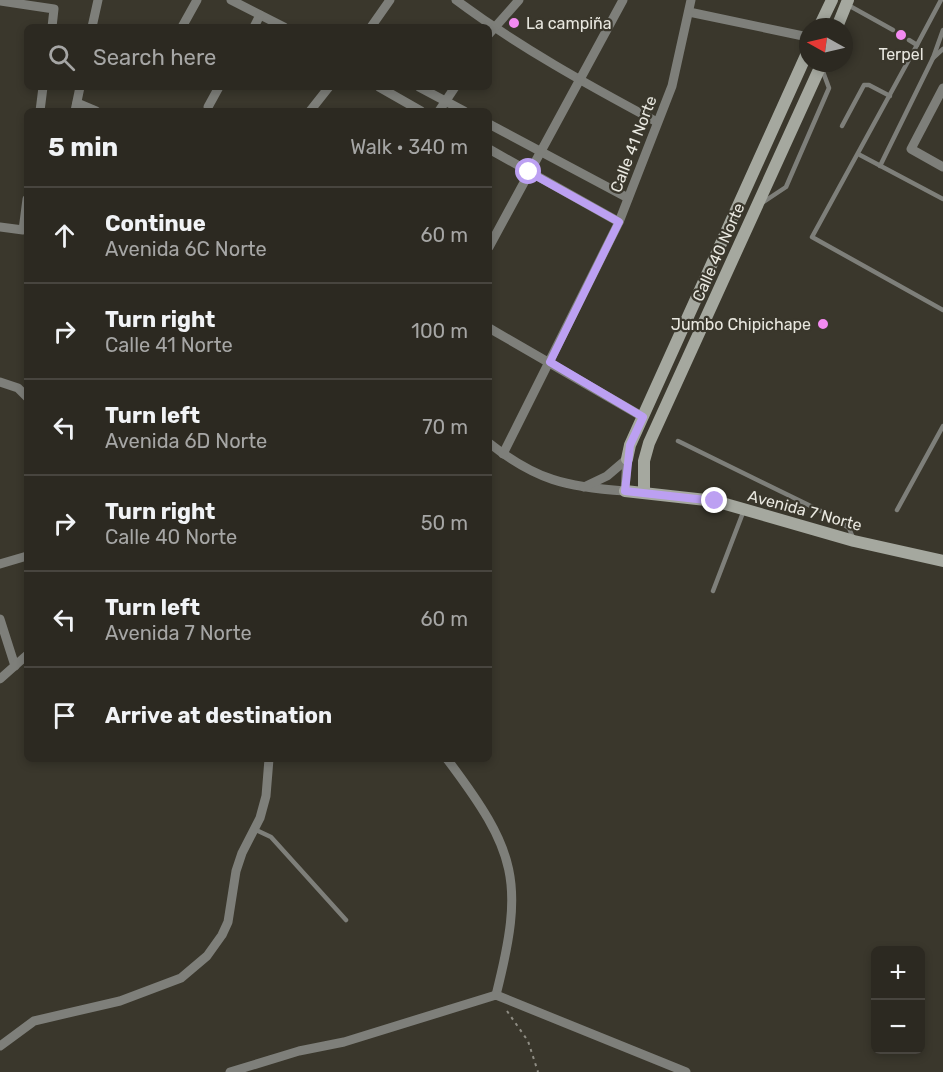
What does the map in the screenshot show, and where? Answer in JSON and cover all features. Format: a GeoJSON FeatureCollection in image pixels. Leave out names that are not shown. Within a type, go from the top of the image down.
{"type":"FeatureCollection","features":[{"type":"Feature","properties":{"kind":"street"},"geometry":{"type":"LineString","coordinates":[[93,24],[98,0]]}},
{"type":"Feature","properties":{"kind":"street"},"geometry":{"type":"LineString","coordinates":[[184,24],[197,0]]}},
{"type":"Feature","properties":{"kind":"street"},"geometry":{"type":"LineString","coordinates":[[231,0],[278,24]]}},
{"type":"Feature","properties":{"kind":"street"},"geometry":{"type":"LineString","coordinates":[[373,24],[390,0]]}},
{"type":"Feature","properties":{"kind":"street"},"geometry":{"type":"LineString","coordinates":[[456,0],[483,24]]}},
{"type":"Feature","properties":{"kind":"street"},"geometry":{"type":"LineString","coordinates":[[492,30],[519,0]]}},
{"type":"Feature","properties":{"kind":"street"},"geometry":{"type":"LineString","coordinates":[[492,241],[623,0]]}},
{"type":"Feature","properties":{"kind":"street","name":"Calle 41 Norte"},"geometry":{"type":"LineString","coordinates":[[503,454],[619,222],[672,86],[691,0]]}},
{"type":"Feature","properties":{"kind":"street"},"geometry":{"type":"LineString","coordinates":[[823,18],[832,0]]}},
{"type":"Feature","properties":{"kind":"street"},"geometry":{"type":"LineString","coordinates":[[0,1],[54,9],[52,24]]}},
{"type":"Feature","properties":{"kind":"street"},"geometry":{"type":"LineString","coordinates":[[841,18],[847,2]]}},
{"type":"Feature","properties":{"kind":"street"},"geometry":{"type":"LineString","coordinates":[[689,12],[799,35]]}},
{"type":"Feature","properties":{"kind":"street"},"geometry":{"type":"LineString","coordinates":[[256,24],[261,15]]}},
{"type":"Feature","properties":{"kind":"street"},"geometry":{"type":"LineString","coordinates":[[492,32],[657,122]]}},
{"type":"Feature","properties":{"kind":"street","name":"Calle 40 Norte"},"geometry":{"type":"LineString","coordinates":[[625,491],[630,445],[799,71]]}},
{"type":"Feature","properties":{"kind":"street","name":"Calle 40 Norte"},"geometry":{"type":"LineString","coordinates":[[644,491],[643,477],[649,443],[817,72]]}},
{"type":"Feature","properties":{"kind":"street"},"geometry":{"type":"LineString","coordinates":[[943,88],[911,149],[943,167]]}},
{"type":"Feature","properties":{"kind":"street"},"geometry":{"type":"LineString","coordinates":[[40,108],[43,90]]}},
{"type":"Feature","properties":{"kind":"street"},"geometry":{"type":"LineString","coordinates":[[76,107],[79,90]]}},
{"type":"Feature","properties":{"kind":"street"},"geometry":{"type":"LineString","coordinates":[[208,107],[217,90]]}},
{"type":"Feature","properties":{"kind":"street"},"geometry":{"type":"LineString","coordinates":[[312,108],[326,90]]}},
{"type":"Feature","properties":{"kind":"street"},"geometry":{"type":"LineString","coordinates":[[384,90],[416,108]]}},
{"type":"Feature","properties":{"kind":"street"},"geometry":{"type":"LineString","coordinates":[[425,90],[458,108]]}},
{"type":"Feature","properties":{"kind":"street"},"geometry":{"type":"LineString","coordinates":[[442,108],[453,90]]}},
{"type":"Feature","properties":{"kind":"street"},"geometry":{"type":"LineString","coordinates":[[492,126],[628,198]]}},
{"type":"Feature","properties":{"kind":"street"},"geometry":{"type":"LineString","coordinates":[[492,151],[619,222]]}},
{"type":"Feature","properties":{"kind":"street"},"geometry":{"type":"LineString","coordinates":[[0,227],[23,230],[24,222]]}},
{"type":"Feature","properties":{"kind":"street"},"geometry":{"type":"LineString","coordinates":[[492,330],[643,417]]}},
{"type":"Feature","properties":{"kind":"street"},"geometry":{"type":"LineString","coordinates":[[0,382],[18,388],[24,394]]}},
{"type":"Feature","properties":{"kind":"street","name":"Avenida 7 Norte"},"geometry":{"type":"LineString","coordinates":[[492,445],[543,477],[580,488],[644,491],[715,501],[854,541],[943,561]]}},
{"type":"Feature","properties":{"kind":"street"},"geometry":{"type":"LineString","coordinates":[[580,488],[607,476],[627,459]]}},
{"type":"Feature","properties":{"kind":"street"},"geometry":{"type":"LineString","coordinates":[[0,564],[24,557]]}},
{"type":"Feature","properties":{"kind":"street"},"geometry":{"type":"LineString","coordinates":[[0,619],[15,666]]}},
{"type":"Feature","properties":{"kind":"street"},"geometry":{"type":"LineString","coordinates":[[0,679],[24,658]]}},
{"type":"Feature","properties":{"kind":"street"},"geometry":{"type":"LineString","coordinates":[[0,1046],[34,1022],[120,1001],[181,978],[207,956],[228,922],[236,871],[267,796],[269,762]]}},
{"type":"Feature","properties":{"kind":"street"},"geometry":{"type":"LineString","coordinates":[[449,762],[495,827],[509,861],[513,902],[496,995]]}},
{"type":"Feature","properties":{"kind":"street"},"geometry":{"type":"LineString","coordinates":[[230,1072],[299,1050],[344,1042],[496,995],[686,1072]]}},
{"type":"Feature","properties":{"kind":"lane"},"geometry":{"type":"LineString","coordinates":[[941,0],[860,154],[813,235],[813,240],[943,310]]}},
{"type":"Feature","properties":{"kind":"lane"},"geometry":{"type":"LineString","coordinates":[[847,2],[892,30]]}},
{"type":"Feature","properties":{"kind":"lane"},"geometry":{"type":"LineString","coordinates":[[880,166],[933,58],[943,30]]}},
{"type":"Feature","properties":{"kind":"lane"},"geometry":{"type":"LineString","coordinates":[[909,40],[917,45]]}},
{"type":"Feature","properties":{"kind":"lane"},"geometry":{"type":"LineString","coordinates":[[933,58],[943,49]]}},
{"type":"Feature","properties":{"kind":"lane"},"geometry":{"type":"LineString","coordinates":[[757,206],[786,187],[829,88],[824,72]]}},
{"type":"Feature","properties":{"kind":"lane"},"geometry":{"type":"LineString","coordinates":[[842,126],[864,85],[869,84],[890,96]]}},
{"type":"Feature","properties":{"kind":"lane"},"geometry":{"type":"LineString","coordinates":[[860,154],[943,199]]}},
{"type":"Feature","properties":{"kind":"lane"},"geometry":{"type":"LineString","coordinates":[[897,510],[943,426]]}},
{"type":"Feature","properties":{"kind":"lane"},"geometry":{"type":"LineString","coordinates":[[678,441],[829,515],[849,528],[854,541]]}},
{"type":"Feature","properties":{"kind":"lane"},"geometry":{"type":"LineString","coordinates":[[713,591],[744,510]]}},
{"type":"Feature","properties":{"kind":"lane"},"geometry":{"type":"LineString","coordinates":[[255,829],[271,837],[346,920]]}},
{"type":"Feature","properties":{"kind":"path"},"geometry":{"type":"LineString","coordinates":[[496,995],[528,1041],[538,1072]]}},
{"type":"Feature","properties":{"kind":"place","name":"La campiña"},"geometry":{"type":"Point","coordinates":[514,23]}},
{"type":"Feature","properties":{"kind":"place","name":"Terpel"},"geometry":{"type":"Point","coordinates":[901,35]}},
{"type":"Feature","properties":{"kind":"place","name":"Jumbo Chipichape"},"geometry":{"type":"Point","coordinates":[823,324]}},
{"type":"Feature","properties":{"kind":"route"},"geometry":{"type":"LineString","coordinates":[[529,172],[619,222],[550,362],[643,417],[630,445],[625,473],[625,491],[644,491],[715,501]]}}]}
